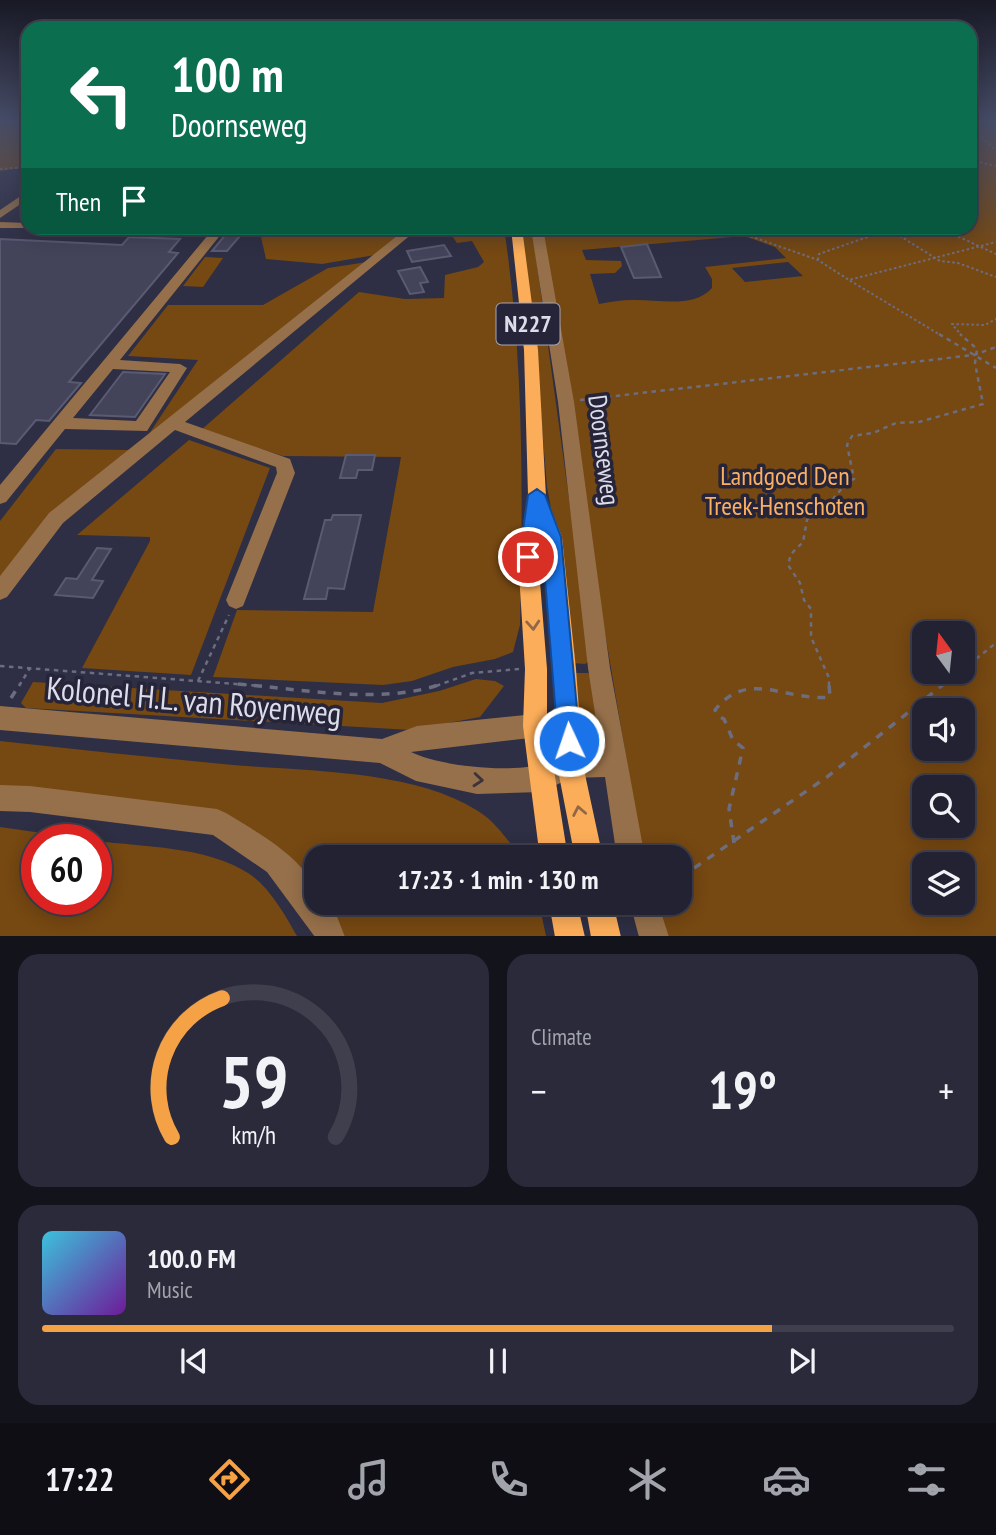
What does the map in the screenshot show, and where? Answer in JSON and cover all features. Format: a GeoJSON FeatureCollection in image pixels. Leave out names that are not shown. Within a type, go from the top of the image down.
{"type":"FeatureCollection","features":[{"type":"Feature","properties":{"kind":"main road","name":"N227"},"geometry":{"type":"LineString","coordinates":[[517,235],[531,350],[537,495],[528,557],[536,669],[535,726],[552,845]]}},
{"type":"Feature","properties":{"kind":"main road","name":"N227"},"geometry":{"type":"LineString","coordinates":[[537,495],[552,537],[565,668],[570,765],[586,845]]}},
{"type":"Feature","properties":{"kind":"main road"},"geometry":{"type":"LineString","coordinates":[[566,915],[570,936]]}},
{"type":"Feature","properties":{"kind":"main road"},"geometry":{"type":"LineString","coordinates":[[602,915],[607,936]]}},
{"type":"Feature","properties":{"kind":"street"},"geometry":{"type":"LineString","coordinates":[[0,215],[21,199]]}},
{"type":"Feature","properties":{"kind":"street"},"geometry":{"type":"LineString","coordinates":[[0,225],[21,226]]}},
{"type":"Feature","properties":{"kind":"street"},"geometry":{"type":"LineString","coordinates":[[0,497],[214,235]]}},
{"type":"Feature","properties":{"kind":"street"},"geometry":{"type":"LineString","coordinates":[[0,591],[56,518],[405,235]]}},
{"type":"Feature","properties":{"kind":"street","name":"Doornseweg"},"geometry":{"type":"LineString","coordinates":[[538,235],[566,402],[599,668],[629,845]]}},
{"type":"Feature","properties":{"kind":"street"},"geometry":{"type":"LineString","coordinates":[[62,423],[141,428],[180,368],[110,365]]}},
{"type":"Feature","properties":{"kind":"street"},"geometry":{"type":"LineString","coordinates":[[173,424],[284,463],[286,473],[236,600]]}},
{"type":"Feature","properties":{"kind":"street","name":"Kolonel H.L. van Royenweg"},"geometry":{"type":"LineString","coordinates":[[3,712],[382,751],[416,768],[477,781],[541,779],[570,765]]}},
{"type":"Feature","properties":{"kind":"street"},"geometry":{"type":"LineString","coordinates":[[535,726],[570,765],[614,764]]}},
{"type":"Feature","properties":{"kind":"street","name":"Kolonel H.L. van Royenweg"},"geometry":{"type":"LineString","coordinates":[[382,751],[417,738],[535,726]]}},
{"type":"Feature","properties":{"kind":"street"},"geometry":{"type":"LineString","coordinates":[[0,798],[30,799],[217,822],[276,862],[326,924],[331,936]]}},
{"type":"Feature","properties":{"kind":"street"},"geometry":{"type":"LineString","coordinates":[[648,915],[654,936]]}},
{"type":"Feature","properties":{"kind":"path"},"geometry":{"type":"LineString","coordinates":[[0,169],[21,168]]}},
{"type":"Feature","properties":{"kind":"path"},"geometry":{"type":"LineString","coordinates":[[747,235],[818,260],[996,368]]}},
{"type":"Feature","properties":{"kind":"path"},"geometry":{"type":"LineString","coordinates":[[818,260],[819,254],[875,235]]}},
{"type":"Feature","properties":{"kind":"path"},"geometry":{"type":"LineString","coordinates":[[889,235],[900,236],[932,257],[996,277]]}},
{"type":"Feature","properties":{"kind":"path"},"geometry":{"type":"LineString","coordinates":[[955,235],[996,254]]}},
{"type":"Feature","properties":{"kind":"path"},"geometry":{"type":"LineString","coordinates":[[849,280],[996,242]]}},
{"type":"Feature","properties":{"kind":"path"},"geometry":{"type":"LineString","coordinates":[[734,843],[729,808],[743,748],[733,740],[724,719],[718,716],[715,710],[718,704],[735,692],[758,687],[810,699],[830,697],[830,678],[811,637],[811,608],[804,600],[800,583],[788,565],[788,560],[803,542],[807,520],[828,505],[848,481],[854,479],[847,445],[852,436],[874,432],[883,425],[909,420],[919,422],[983,404],[981,382],[973,363],[977,349],[954,330],[952,324],[985,325],[996,319]]}},
{"type":"Feature","properties":{"kind":"path"},"geometry":{"type":"LineString","coordinates":[[566,402],[974,355],[996,347]]}},
{"type":"Feature","properties":{"kind":"path"},"geometry":{"type":"LineString","coordinates":[[198,681],[236,600]]}},
{"type":"Feature","properties":{"kind":"path"},"geometry":{"type":"LineString","coordinates":[[975,660],[996,643]]}},
{"type":"Feature","properties":{"kind":"path"},"geometry":{"type":"LineString","coordinates":[[0,666],[399,695],[424,690],[472,673],[536,669]]}},
{"type":"Feature","properties":{"kind":"path"},"geometry":{"type":"LineString","coordinates":[[3,712],[30,668]]}},
{"type":"Feature","properties":{"kind":"path"},"geometry":{"type":"LineString","coordinates":[[692,870],[827,776],[944,684]]}},
{"type":"Feature","properties":{"kind":"green space"},"geometry":{"type":"Polygon","coordinates":[[[0,166],[21,166],[21,168],[0,171],[0,166]]]}},
{"type":"Feature","properties":{"kind":"green space","name":"Landgoed Den Treek-Henschoten"},"geometry":{"type":"Polygon","coordinates":[[[977,166],[996,166],[996,936],[668,936],[661,915],[692,915],[692,845],[641,845],[603,621],[551,275],[542,235],[977,235],[977,166]],[[744,236],[582,250],[586,260],[621,261],[622,266],[615,273],[590,274],[599,304],[628,300],[674,302],[695,299],[712,288],[712,279],[705,267],[786,258],[775,247],[744,236]],[[788,262],[732,268],[745,282],[803,276],[788,262]]]}},
{"type":"Feature","properties":{"kind":"green space"},"geometry":{"type":"Polygon","coordinates":[[[261,235],[402,235],[375,255],[322,264],[266,259],[261,235]]]}},
{"type":"Feature","properties":{"kind":"green space"},"geometry":{"type":"Polygon","coordinates":[[[451,235],[505,235],[511,277],[519,376],[522,525],[520,625],[513,652],[495,659],[453,667],[412,681],[383,685],[213,677],[237,610],[373,612],[401,457],[283,456],[201,430],[359,292],[405,299],[444,298],[445,275],[478,267],[484,262],[472,241],[457,243],[451,235]]]}},
{"type":"Feature","properties":{"kind":"green space"},"geometry":{"type":"Polygon","coordinates":[[[518,235],[533,235],[591,660],[585,664],[572,663],[564,581],[547,487],[534,331],[518,235]]]}},
{"type":"Feature","properties":{"kind":"green space"},"geometry":{"type":"Polygon","coordinates":[[[205,257],[223,258],[203,287],[183,286],[205,257]]]}},
{"type":"Feature","properties":{"kind":"green space"},"geometry":{"type":"Polygon","coordinates":[[[367,262],[147,437],[198,360],[128,356],[168,305],[263,305],[328,268],[367,262]]]}},
{"type":"Feature","properties":{"kind":"green space"},"geometry":{"type":"Polygon","coordinates":[[[189,440],[270,468],[191,675],[82,668],[150,537],[77,535],[189,440]]]}},
{"type":"Feature","properties":{"kind":"green space"},"geometry":{"type":"Polygon","coordinates":[[[56,449],[130,450],[52,512],[0,579],[0,521],[56,449]]]}},
{"type":"Feature","properties":{"kind":"green space"},"geometry":{"type":"Polygon","coordinates":[[[575,673],[588,673],[594,679],[603,745],[595,748],[580,722],[576,704],[575,673]]]}},
{"type":"Feature","properties":{"kind":"green space"},"geometry":{"type":"Polygon","coordinates":[[[476,679],[495,681],[504,686],[480,717],[411,730],[26,708],[21,703],[33,682],[382,703],[439,691],[476,679]]]}},
{"type":"Feature","properties":{"kind":"green space"},"geometry":{"type":"Polygon","coordinates":[[[0,741],[223,764],[354,774],[388,779],[451,797],[478,811],[511,845],[304,845],[304,905],[233,830],[0,796],[0,741]]]}},
{"type":"Feature","properties":{"kind":"green space"},"geometry":{"type":"Polygon","coordinates":[[[0,827],[21,830],[21,915],[112,915],[112,843],[174,849],[213,857],[231,864],[248,873],[270,893],[297,936],[0,936],[0,827]]]}},
{"type":"Feature","properties":{"kind":"green space"},"geometry":{"type":"Polygon","coordinates":[[[314,915],[542,915],[546,936],[334,936],[314,915]]]}},
{"type":"Feature","properties":{"kind":"building"},"geometry":{"type":"Polygon","coordinates":[[[225,235],[241,235],[227,251],[212,251],[225,235]]]}},
{"type":"Feature","properties":{"kind":"building"},"geometry":{"type":"Polygon","coordinates":[[[129,237],[180,239],[169,252],[178,253],[69,382],[81,383],[49,421],[36,420],[16,444],[0,443],[0,239],[122,245],[129,237]]]}},
{"type":"Feature","properties":{"kind":"building"},"geometry":{"type":"Polygon","coordinates":[[[647,244],[661,277],[634,278],[621,247],[647,244]]]}},
{"type":"Feature","properties":{"kind":"building"},"geometry":{"type":"Polygon","coordinates":[[[444,245],[451,256],[412,262],[407,251],[444,245]]]}},
{"type":"Feature","properties":{"kind":"building"},"geometry":{"type":"Polygon","coordinates":[[[420,267],[428,282],[420,283],[424,292],[410,294],[398,271],[420,267]]]}},
{"type":"Feature","properties":{"kind":"building"},"geometry":{"type":"Polygon","coordinates":[[[123,372],[165,374],[135,417],[90,415],[123,372]]]}},
{"type":"Feature","properties":{"kind":"building"},"geometry":{"type":"Polygon","coordinates":[[[346,455],[375,455],[372,470],[358,470],[356,478],[340,478],[346,455]]]}},
{"type":"Feature","properties":{"kind":"building"},"geometry":{"type":"Polygon","coordinates":[[[333,515],[361,515],[344,589],[328,588],[326,599],[304,599],[325,520],[331,520],[333,515]]]}},
{"type":"Feature","properties":{"kind":"building"},"geometry":{"type":"Polygon","coordinates":[[[97,548],[111,549],[92,580],[103,581],[93,598],[55,595],[66,578],[77,579],[97,548]]]}},
{"type":"Feature","properties":{"kind":"route"},"geometry":{"type":"LineString","coordinates":[[528,557],[537,495],[552,537],[569,741]]}}]}
